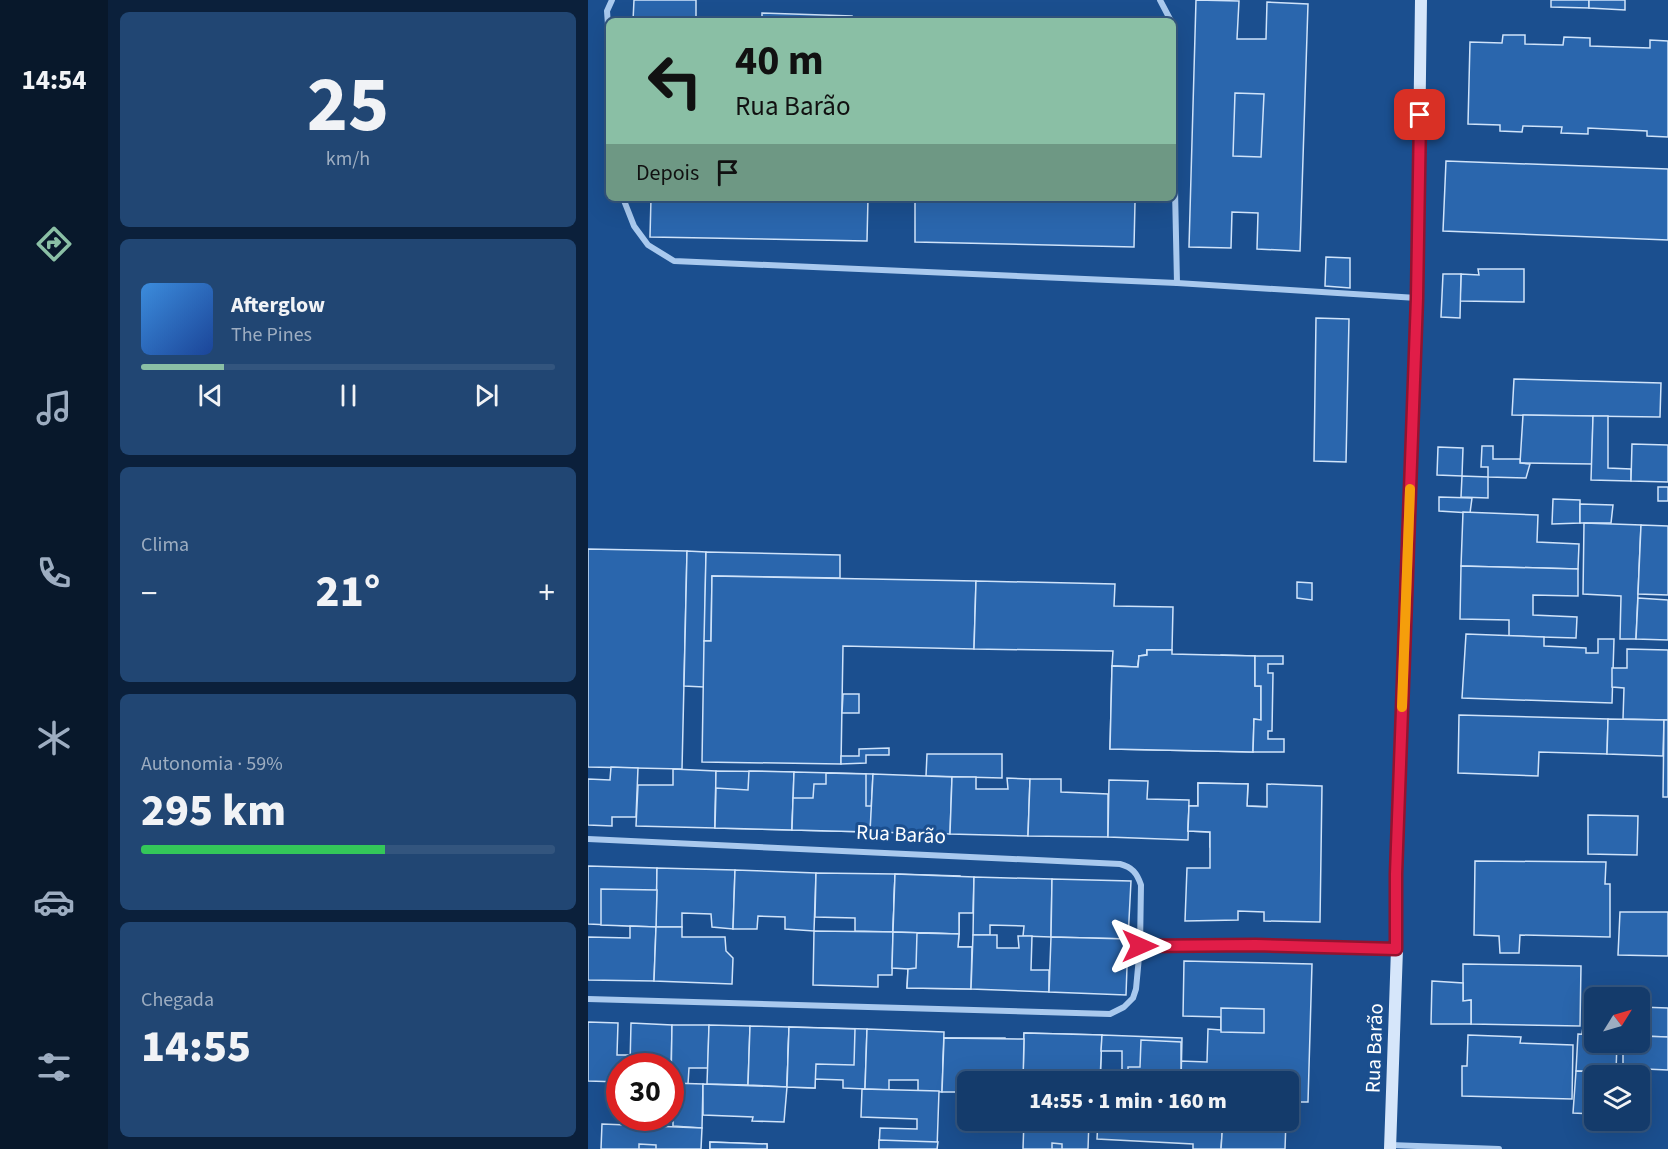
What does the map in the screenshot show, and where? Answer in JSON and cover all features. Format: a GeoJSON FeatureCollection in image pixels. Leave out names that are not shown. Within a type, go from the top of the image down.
{"type":"FeatureCollection","features":[{"type":"Feature","properties":{"kind":"street"},"geometry":{"type":"LineString","coordinates":[[608,18],[607,11],[612,0]]}},
{"type":"Feature","properties":{"kind":"street"},"geometry":{"type":"LineString","coordinates":[[1160,0],[1169,18]]}},
{"type":"Feature","properties":{"kind":"street","name":"Rua Barão"},"geometry":{"type":"LineString","coordinates":[[1390,1147],[1396,874],[1417,298],[1421,0]]}},
{"type":"Feature","properties":{"kind":"street"},"geometry":{"type":"LineString","coordinates":[[624,201],[634,226],[648,245],[674,261],[1177,283],[1417,298]]}},
{"type":"Feature","properties":{"kind":"street"},"geometry":{"type":"LineString","coordinates":[[1175,201],[1177,283]]}},
{"type":"Feature","properties":{"kind":"street","name":"Rua Barão"},"geometry":{"type":"LineString","coordinates":[[588,839],[1120,864],[1130,867],[1138,875],[1141,885],[1140,946],[1136,989],[1133,998],[1124,1007],[1110,1014],[588,999]]}},
{"type":"Feature","properties":{"kind":"street"},"geometry":{"type":"LineString","coordinates":[[1140,946],[1256,945],[1396,949]]}},
{"type":"Feature","properties":{"kind":"street"},"geometry":{"type":"LineString","coordinates":[[1390,1147],[1498,1149]]}},
{"type":"Feature","properties":{"kind":"building"},"geometry":{"type":"Polygon","coordinates":[[[634,0],[696,0],[696,18],[633,18],[634,0]]]}},
{"type":"Feature","properties":{"kind":"building"},"geometry":{"type":"Polygon","coordinates":[[[1196,0],[1239,1],[1237,39],[1266,39],[1267,2],[1308,4],[1300,251],[1257,249],[1258,213],[1232,212],[1231,248],[1189,247],[1196,0]]]}},
{"type":"Feature","properties":{"kind":"building"},"geometry":{"type":"Polygon","coordinates":[[[1551,0],[1589,0],[1589,8],[1551,7],[1551,0]]]}},
{"type":"Feature","properties":{"kind":"building"},"geometry":{"type":"Polygon","coordinates":[[[1589,0],[1625,0],[1625,10],[1589,8],[1589,0]]]}},
{"type":"Feature","properties":{"kind":"building"},"geometry":{"type":"Polygon","coordinates":[[[762,13],[852,16],[852,18],[762,18],[762,13]]]}},
{"type":"Feature","properties":{"kind":"building"},"geometry":{"type":"Polygon","coordinates":[[[1503,35],[1525,35],[1525,44],[1563,45],[1564,37],[1590,38],[1590,46],[1650,48],[1650,40],[1668,41],[1668,137],[1647,136],[1647,131],[1588,128],[1588,134],[1561,133],[1562,127],[1523,126],[1522,132],[1500,131],[1500,125],[1468,124],[1470,42],[1502,43],[1503,35]]]}},
{"type":"Feature","properties":{"kind":"building"},"geometry":{"type":"Polygon","coordinates":[[[1235,93],[1264,94],[1261,157],[1233,156],[1235,93]]]}},
{"type":"Feature","properties":{"kind":"building"},"geometry":{"type":"Polygon","coordinates":[[[1446,161],[1668,169],[1668,240],[1443,231],[1446,161]]]}},
{"type":"Feature","properties":{"kind":"building"},"geometry":{"type":"Polygon","coordinates":[[[651,201],[868,201],[867,241],[650,237],[651,201]]]}},
{"type":"Feature","properties":{"kind":"building"},"geometry":{"type":"Polygon","coordinates":[[[915,201],[1135,202],[1134,247],[915,242],[915,201]]]}},
{"type":"Feature","properties":{"kind":"building"},"geometry":{"type":"Polygon","coordinates":[[[1326,257],[1350,258],[1350,288],[1325,286],[1326,257]]]}},
{"type":"Feature","properties":{"kind":"building"},"geometry":{"type":"Polygon","coordinates":[[[1478,269],[1524,269],[1524,302],[1460,301],[1461,274],[1479,275],[1478,269]]]}},
{"type":"Feature","properties":{"kind":"building"},"geometry":{"type":"Polygon","coordinates":[[[1443,274],[1461,274],[1460,318],[1441,317],[1443,274]]]}},
{"type":"Feature","properties":{"kind":"building"},"geometry":{"type":"Polygon","coordinates":[[[1316,318],[1349,319],[1346,462],[1314,461],[1316,318]]]}},
{"type":"Feature","properties":{"kind":"building"},"geometry":{"type":"Polygon","coordinates":[[[1514,379],[1661,383],[1660,417],[1512,415],[1514,379]]]}},
{"type":"Feature","properties":{"kind":"building"},"geometry":{"type":"Polygon","coordinates":[[[1523,415],[1593,416],[1592,464],[1520,463],[1523,415]]]}},
{"type":"Feature","properties":{"kind":"building"},"geometry":{"type":"Polygon","coordinates":[[[1593,416],[1608,416],[1608,468],[1631,469],[1631,481],[1591,480],[1593,416]]]}},
{"type":"Feature","properties":{"kind":"building"},"geometry":{"type":"Polygon","coordinates":[[[1632,444],[1668,445],[1668,482],[1631,481],[1632,444]]]}},
{"type":"Feature","properties":{"kind":"building"},"geometry":{"type":"Polygon","coordinates":[[[1482,446],[1493,446],[1493,459],[1520,459],[1520,463],[1530,464],[1526,478],[1488,477],[1488,467],[1481,467],[1482,446]]]}},
{"type":"Feature","properties":{"kind":"building"},"geometry":{"type":"Polygon","coordinates":[[[1438,447],[1463,448],[1462,476],[1437,475],[1438,447]]]}},
{"type":"Feature","properties":{"kind":"building"},"geometry":{"type":"Polygon","coordinates":[[[1462,476],[1488,477],[1488,498],[1461,497],[1462,476]]]}},
{"type":"Feature","properties":{"kind":"building"},"geometry":{"type":"Polygon","coordinates":[[[1658,487],[1668,487],[1668,501],[1658,501],[1658,487]]]}},
{"type":"Feature","properties":{"kind":"building"},"geometry":{"type":"Polygon","coordinates":[[[1439,497],[1472,498],[1470,513],[1439,511],[1439,497]]]}},
{"type":"Feature","properties":{"kind":"building"},"geometry":{"type":"Polygon","coordinates":[[[1553,499],[1580,500],[1580,523],[1552,524],[1553,499]]]}},
{"type":"Feature","properties":{"kind":"building"},"geometry":{"type":"Polygon","coordinates":[[[1580,504],[1613,505],[1611,523],[1580,523],[1580,504]]]}},
{"type":"Feature","properties":{"kind":"building"},"geometry":{"type":"Polygon","coordinates":[[[1463,512],[1538,515],[1537,542],[1579,544],[1578,569],[1461,566],[1463,512]]]}},
{"type":"Feature","properties":{"kind":"building"},"geometry":{"type":"Polygon","coordinates":[[[1584,523],[1641,525],[1636,639],[1620,639],[1621,596],[1583,594],[1584,523]]]}},
{"type":"Feature","properties":{"kind":"building"},"geometry":{"type":"Polygon","coordinates":[[[1641,525],[1668,526],[1668,595],[1638,594],[1641,525]]]}},
{"type":"Feature","properties":{"kind":"building"},"geometry":{"type":"Polygon","coordinates":[[[588,549],[687,551],[682,769],[588,767],[588,549]]]}},
{"type":"Feature","properties":{"kind":"building"},"geometry":{"type":"Polygon","coordinates":[[[687,551],[706,552],[704,687],[684,686],[687,551]]]}},
{"type":"Feature","properties":{"kind":"building"},"geometry":{"type":"Polygon","coordinates":[[[706,552],[840,555],[840,578],[712,576],[711,641],[704,641],[706,552]]]}},
{"type":"Feature","properties":{"kind":"building"},"geometry":{"type":"Polygon","coordinates":[[[1461,566],[1578,569],[1578,596],[1533,595],[1533,615],[1577,617],[1576,638],[1509,636],[1509,620],[1460,619],[1461,566]]]}},
{"type":"Feature","properties":{"kind":"building"},"geometry":{"type":"Polygon","coordinates":[[[712,576],[976,581],[974,649],[843,646],[841,764],[702,762],[704,641],[711,641],[712,576]]]}},
{"type":"Feature","properties":{"kind":"building"},"geometry":{"type":"Polygon","coordinates":[[[976,581],[1115,584],[1114,606],[1173,607],[1172,650],[1147,650],[1147,655],[1139,656],[1138,667],[1112,666],[1113,651],[974,649],[976,581]]]}},
{"type":"Feature","properties":{"kind":"building"},"geometry":{"type":"Polygon","coordinates":[[[1297,582],[1312,583],[1312,600],[1297,598],[1297,582]]]}},
{"type":"Feature","properties":{"kind":"building"},"geometry":{"type":"Polygon","coordinates":[[[1638,598],[1668,600],[1668,640],[1636,639],[1638,598]]]}},
{"type":"Feature","properties":{"kind":"building"},"geometry":{"type":"Polygon","coordinates":[[[1466,634],[1544,637],[1544,646],[1586,648],[1586,653],[1598,653],[1598,639],[1614,639],[1612,703],[1462,698],[1466,634]]]}},
{"type":"Feature","properties":{"kind":"building"},"geometry":{"type":"Polygon","coordinates":[[[1627,649],[1668,650],[1668,720],[1623,719],[1624,688],[1612,687],[1612,668],[1627,668],[1627,649]]]}},
{"type":"Feature","properties":{"kind":"building"},"geometry":{"type":"Polygon","coordinates":[[[1147,650],[1155,650],[1155,685],[1179,686],[1179,663],[1221,663],[1221,655],[1255,656],[1255,686],[1261,686],[1261,720],[1254,719],[1253,752],[1110,749],[1112,666],[1138,667],[1139,656],[1147,655],[1147,650]]]}},
{"type":"Feature","properties":{"kind":"building"},"geometry":{"type":"Polygon","coordinates":[[[1147,650],[1172,650],[1172,654],[1255,656],[1255,686],[1261,686],[1261,720],[1254,719],[1253,752],[1110,749],[1112,666],[1138,667],[1139,656],[1147,655],[1147,650]]]}},
{"type":"Feature","properties":{"kind":"building"},"geometry":{"type":"Polygon","coordinates":[[[1255,656],[1283,656],[1283,664],[1268,664],[1268,673],[1273,673],[1272,731],[1268,731],[1268,739],[1284,739],[1284,752],[1253,752],[1254,719],[1261,720],[1261,686],[1255,686],[1255,656]]]}},
{"type":"Feature","properties":{"kind":"building"},"geometry":{"type":"Polygon","coordinates":[[[843,694],[859,694],[859,713],[842,713],[843,694]]]}},
{"type":"Feature","properties":{"kind":"building"},"geometry":{"type":"Polygon","coordinates":[[[1459,715],[1608,719],[1607,754],[1539,752],[1538,776],[1458,773],[1459,715]]]}},
{"type":"Feature","properties":{"kind":"building"},"geometry":{"type":"Polygon","coordinates":[[[1608,719],[1664,720],[1663,756],[1607,754],[1608,719]]]}},
{"type":"Feature","properties":{"kind":"building"},"geometry":{"type":"Polygon","coordinates":[[[1664,720],[1668,720],[1668,797],[1663,797],[1664,720]]]}},
{"type":"Feature","properties":{"kind":"building"},"geometry":{"type":"Polygon","coordinates":[[[889,748],[889,755],[866,755],[866,763],[841,764],[841,756],[859,756],[859,749],[889,748]]]}},
{"type":"Feature","properties":{"kind":"building"},"geometry":{"type":"Polygon","coordinates":[[[927,754],[1002,754],[1002,778],[926,776],[927,754]]]}},
{"type":"Feature","properties":{"kind":"building"},"geometry":{"type":"Polygon","coordinates":[[[611,767],[638,768],[636,817],[612,817],[612,826],[588,825],[588,779],[610,780],[611,767]]]}},
{"type":"Feature","properties":{"kind":"building"},"geometry":{"type":"Polygon","coordinates":[[[673,769],[716,771],[715,828],[636,826],[638,785],[673,785],[673,769]]]}},
{"type":"Feature","properties":{"kind":"building"},"geometry":{"type":"Polygon","coordinates":[[[716,771],[794,772],[792,830],[715,828],[716,771]]]}},
{"type":"Feature","properties":{"kind":"building"},"geometry":{"type":"Polygon","coordinates":[[[749,771],[794,772],[792,830],[715,828],[716,788],[748,790],[749,771]]]}},
{"type":"Feature","properties":{"kind":"building"},"geometry":{"type":"Polygon","coordinates":[[[794,772],[873,774],[870,832],[792,830],[794,772]]]}},
{"type":"Feature","properties":{"kind":"building"},"geometry":{"type":"Polygon","coordinates":[[[826,773],[866,774],[866,806],[872,806],[870,832],[792,830],[793,798],[813,798],[814,784],[826,784],[826,773]]]}},
{"type":"Feature","properties":{"kind":"building"},"geometry":{"type":"Polygon","coordinates":[[[873,774],[952,777],[950,834],[870,832],[873,774]]]}},
{"type":"Feature","properties":{"kind":"building"},"geometry":{"type":"Polygon","coordinates":[[[952,777],[976,777],[976,789],[1008,789],[1007,778],[1030,779],[1028,836],[950,834],[952,777]]]}},
{"type":"Feature","properties":{"kind":"building"},"geometry":{"type":"Polygon","coordinates":[[[1030,779],[1061,779],[1061,792],[1108,794],[1108,837],[1028,836],[1030,779]]]}},
{"type":"Feature","properties":{"kind":"building"},"geometry":{"type":"Polygon","coordinates":[[[1109,780],[1148,781],[1147,799],[1189,800],[1188,840],[1108,837],[1109,780]]]}},
{"type":"Feature","properties":{"kind":"building"},"geometry":{"type":"Polygon","coordinates":[[[1198,783],[1248,784],[1247,806],[1277,807],[1276,873],[1243,872],[1243,859],[1226,859],[1226,847],[1210,847],[1210,832],[1188,831],[1189,806],[1198,806],[1198,783]]]}},
{"type":"Feature","properties":{"kind":"building"},"geometry":{"type":"Polygon","coordinates":[[[1198,783],[1248,784],[1247,806],[1267,807],[1267,784],[1322,786],[1320,922],[1264,921],[1264,912],[1238,911],[1238,920],[1185,921],[1187,868],[1210,868],[1210,832],[1188,831],[1189,806],[1198,806],[1198,783]]]}},
{"type":"Feature","properties":{"kind":"building"},"geometry":{"type":"Polygon","coordinates":[[[1588,815],[1638,816],[1637,855],[1588,854],[1588,815]]]}},
{"type":"Feature","properties":{"kind":"building"},"geometry":{"type":"Polygon","coordinates":[[[1475,861],[1606,862],[1605,884],[1610,884],[1610,937],[1520,935],[1519,953],[1500,953],[1499,936],[1474,935],[1475,861]]]}},
{"type":"Feature","properties":{"kind":"building"},"geometry":{"type":"Polygon","coordinates":[[[588,866],[657,868],[656,927],[588,924],[588,866]]]}},
{"type":"Feature","properties":{"kind":"building"},"geometry":{"type":"Polygon","coordinates":[[[657,868],[735,870],[733,929],[712,927],[711,914],[682,913],[682,927],[656,927],[657,868]]]}},
{"type":"Feature","properties":{"kind":"building"},"geometry":{"type":"Polygon","coordinates":[[[735,870],[816,873],[814,931],[785,929],[785,917],[758,916],[757,929],[733,929],[735,870]]]}},
{"type":"Feature","properties":{"kind":"building"},"geometry":{"type":"Polygon","coordinates":[[[816,873],[895,874],[893,932],[855,931],[855,918],[815,917],[816,873]]]}},
{"type":"Feature","properties":{"kind":"building"},"geometry":{"type":"Polygon","coordinates":[[[895,874],[960,876],[959,934],[893,932],[895,874]]]}},
{"type":"Feature","properties":{"kind":"building"},"geometry":{"type":"Polygon","coordinates":[[[895,874],[974,877],[973,913],[959,913],[959,934],[893,932],[895,874]]]}},
{"type":"Feature","properties":{"kind":"building"},"geometry":{"type":"Polygon","coordinates":[[[974,877],[1052,879],[1051,937],[1023,936],[1024,926],[990,925],[990,935],[973,935],[974,877]]]}},
{"type":"Feature","properties":{"kind":"building"},"geometry":{"type":"Polygon","coordinates":[[[1052,879],[1131,881],[1128,939],[1051,937],[1052,879]]]}},
{"type":"Feature","properties":{"kind":"building"},"geometry":{"type":"Polygon","coordinates":[[[601,889],[657,890],[656,927],[601,925],[601,889]]]}},
{"type":"Feature","properties":{"kind":"building"},"geometry":{"type":"Polygon","coordinates":[[[1620,912],[1668,912],[1668,956],[1618,955],[1620,912]]]}},
{"type":"Feature","properties":{"kind":"building"},"geometry":{"type":"Polygon","coordinates":[[[630,926],[656,927],[654,981],[588,980],[588,937],[630,938],[630,926]]]}},
{"type":"Feature","properties":{"kind":"building"},"geometry":{"type":"Polygon","coordinates":[[[656,927],[682,927],[682,937],[725,937],[726,951],[733,958],[732,984],[654,981],[656,927]]]}},
{"type":"Feature","properties":{"kind":"building"},"geometry":{"type":"Polygon","coordinates":[[[814,931],[893,932],[892,975],[878,975],[878,987],[813,985],[814,931]]]}},
{"type":"Feature","properties":{"kind":"building"},"geometry":{"type":"Polygon","coordinates":[[[893,932],[959,934],[958,947],[972,947],[971,989],[907,988],[908,969],[892,968],[893,932]]]}},
{"type":"Feature","properties":{"kind":"building"},"geometry":{"type":"Polygon","coordinates":[[[917,933],[959,934],[958,947],[972,947],[971,989],[907,988],[908,969],[916,968],[917,933]]]}},
{"type":"Feature","properties":{"kind":"building"},"geometry":{"type":"Polygon","coordinates":[[[973,935],[997,935],[997,948],[1019,948],[1018,936],[1032,936],[1031,970],[1049,970],[1049,992],[971,989],[973,935]]]}},
{"type":"Feature","properties":{"kind":"building"},"geometry":{"type":"Polygon","coordinates":[[[1051,937],[1128,939],[1126,995],[1049,992],[1051,937]]]}},
{"type":"Feature","properties":{"kind":"building"},"geometry":{"type":"Polygon","coordinates":[[[1184,961],[1312,964],[1308,1102],[1299,1102],[1299,1071],[1181,1071],[1181,1061],[1207,1062],[1208,1029],[1221,1030],[1221,1017],[1183,1016],[1184,961]]]}},
{"type":"Feature","properties":{"kind":"building"},"geometry":{"type":"Polygon","coordinates":[[[1463,964],[1581,966],[1580,1026],[1471,1024],[1471,1000],[1463,1001],[1463,964]]]}},
{"type":"Feature","properties":{"kind":"building"},"geometry":{"type":"Polygon","coordinates":[[[1432,981],[1463,983],[1463,1001],[1471,1000],[1471,1024],[1431,1024],[1432,981]]]}},
{"type":"Feature","properties":{"kind":"building"},"geometry":{"type":"Polygon","coordinates":[[[1650,1007],[1668,1008],[1668,1037],[1650,1036],[1650,1007]]]}},
{"type":"Feature","properties":{"kind":"building"},"geometry":{"type":"Polygon","coordinates":[[[1221,1008],[1264,1009],[1264,1033],[1221,1032],[1221,1008]]]}},
{"type":"Feature","properties":{"kind":"building"},"geometry":{"type":"Polygon","coordinates":[[[588,1022],[618,1023],[617,1053],[606,1053],[606,1082],[588,1081],[588,1022]]]}},
{"type":"Feature","properties":{"kind":"building"},"geometry":{"type":"Polygon","coordinates":[[[631,1023],[672,1025],[671,1053],[630,1053],[631,1023]]]}},
{"type":"Feature","properties":{"kind":"building"},"geometry":{"type":"Polygon","coordinates":[[[672,1025],[709,1025],[708,1068],[689,1068],[688,1084],[684,1084],[684,1053],[672,1053],[672,1025]]]}},
{"type":"Feature","properties":{"kind":"building"},"geometry":{"type":"Polygon","coordinates":[[[709,1025],[750,1026],[748,1085],[707,1084],[709,1025]]]}},
{"type":"Feature","properties":{"kind":"building"},"geometry":{"type":"Polygon","coordinates":[[[750,1026],[789,1027],[787,1087],[748,1085],[750,1026]]]}},
{"type":"Feature","properties":{"kind":"building"},"geometry":{"type":"Polygon","coordinates":[[[789,1027],[867,1029],[865,1089],[843,1088],[843,1080],[815,1079],[815,1088],[787,1087],[789,1027]]]}},
{"type":"Feature","properties":{"kind":"building"},"geometry":{"type":"Polygon","coordinates":[[[789,1027],[855,1029],[854,1065],[816,1064],[815,1088],[787,1087],[789,1027]]]}},
{"type":"Feature","properties":{"kind":"building"},"geometry":{"type":"Polygon","coordinates":[[[867,1029],[944,1032],[942,1092],[918,1091],[918,1080],[889,1080],[889,1090],[865,1089],[867,1029]]]}},
{"type":"Feature","properties":{"kind":"building"},"geometry":{"type":"Polygon","coordinates":[[[1024,1033],[1102,1035],[1100,1071],[1023,1071],[1024,1033]]]}},
{"type":"Feature","properties":{"kind":"building"},"geometry":{"type":"Polygon","coordinates":[[[1024,1033],[1102,1035],[1100,1071],[1023,1071],[1024,1033]]]}},
{"type":"Feature","properties":{"kind":"building"},"geometry":{"type":"Polygon","coordinates":[[[1578,1034],[1584,1034],[1584,1053],[1617,1053],[1616,1065],[1584,1065],[1584,1071],[1576,1071],[1578,1034]]]}},
{"type":"Feature","properties":{"kind":"building"},"geometry":{"type":"Polygon","coordinates":[[[1102,1035],[1182,1038],[1181,1071],[1122,1071],[1122,1051],[1101,1051],[1102,1035]]]}},
{"type":"Feature","properties":{"kind":"building"},"geometry":{"type":"Polygon","coordinates":[[[1468,1035],[1521,1037],[1520,1043],[1573,1045],[1572,1099],[1462,1096],[1462,1066],[1467,1066],[1468,1035]]]}},
{"type":"Feature","properties":{"kind":"building"},"geometry":{"type":"Polygon","coordinates":[[[1650,1036],[1668,1037],[1668,1070],[1650,1069],[1650,1065],[1623,1065],[1623,1053],[1650,1053],[1650,1036]]]}},
{"type":"Feature","properties":{"kind":"building"},"geometry":{"type":"Polygon","coordinates":[[[944,1038],[1005,1038],[1005,1071],[957,1071],[957,1077],[943,1076],[944,1038]]]}},
{"type":"Feature","properties":{"kind":"building"},"geometry":{"type":"Polygon","coordinates":[[[944,1038],[1024,1039],[1023,1071],[957,1071],[957,1092],[942,1092],[944,1038]]]}},
{"type":"Feature","properties":{"kind":"building"},"geometry":{"type":"Polygon","coordinates":[[[1141,1040],[1181,1042],[1181,1071],[1128,1071],[1128,1067],[1140,1067],[1141,1040]]]}},
{"type":"Feature","properties":{"kind":"building"},"geometry":{"type":"Polygon","coordinates":[[[1576,1071],[1584,1071],[1584,1114],[1573,1113],[1576,1071]]]}},
{"type":"Feature","properties":{"kind":"building"},"geometry":{"type":"Polygon","coordinates":[[[684,1083],[703,1084],[702,1128],[684,1127],[684,1083]]]}},
{"type":"Feature","properties":{"kind":"building"},"geometry":{"type":"Polygon","coordinates":[[[703,1084],[787,1087],[784,1122],[752,1121],[753,1117],[703,1115],[703,1084]]]}},
{"type":"Feature","properties":{"kind":"building"},"geometry":{"type":"Polygon","coordinates":[[[862,1089],[939,1091],[937,1149],[879,1149],[880,1128],[917,1129],[917,1119],[861,1117],[862,1089]]]}},
{"type":"Feature","properties":{"kind":"building"},"geometry":{"type":"Polygon","coordinates":[[[602,1124],[606,1124],[606,1131],[684,1131],[684,1127],[702,1128],[701,1149],[601,1149],[602,1124]]]}},
{"type":"Feature","properties":{"kind":"building"},"geometry":{"type":"Polygon","coordinates":[[[1024,1131],[1089,1131],[1088,1149],[1023,1149],[1024,1131]]]}},
{"type":"Feature","properties":{"kind":"building"},"geometry":{"type":"Polygon","coordinates":[[[1097,1131],[1222,1131],[1221,1149],[1193,1149],[1193,1144],[1097,1139],[1097,1131]]]}},
{"type":"Feature","properties":{"kind":"building"},"geometry":{"type":"Polygon","coordinates":[[[1222,1131],[1286,1131],[1285,1149],[1221,1149],[1222,1131]]]}},
{"type":"Feature","properties":{"kind":"building"},"geometry":{"type":"Polygon","coordinates":[[[879,1140],[938,1142],[937,1149],[879,1149],[879,1140]]]}},
{"type":"Feature","properties":{"kind":"building"},"geometry":{"type":"Polygon","coordinates":[[[710,1142],[767,1144],[767,1149],[710,1149],[710,1142]]]}},
{"type":"Feature","properties":{"kind":"building"},"geometry":{"type":"Polygon","coordinates":[[[710,1142],[767,1144],[767,1149],[710,1149],[710,1142]]]}},
{"type":"Feature","properties":{"kind":"building"},"geometry":{"type":"Polygon","coordinates":[[[1052,1143],[1062,1144],[1062,1149],[1052,1149],[1052,1143]]]}},
{"type":"Feature","properties":{"kind":"building"},"geometry":{"type":"Polygon","coordinates":[[[639,1144],[656,1145],[656,1149],[639,1149],[639,1144]]]}},
{"type":"Feature","properties":{"kind":"slow traffic"},"geometry":{"type":"LineString","coordinates":[[1402,707],[1410,489]]}},
{"type":"Feature","properties":{"kind":"route"},"geometry":{"type":"LineString","coordinates":[[1140,946],[1256,945],[1396,949],[1396,874],[1417,298],[1420,115]]}}]}
